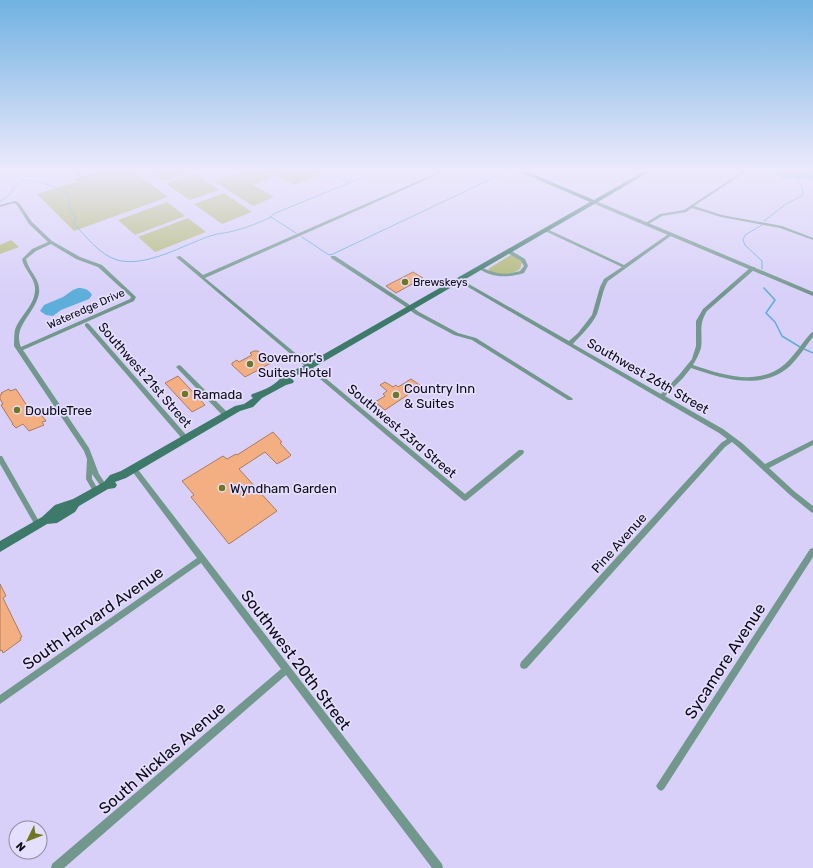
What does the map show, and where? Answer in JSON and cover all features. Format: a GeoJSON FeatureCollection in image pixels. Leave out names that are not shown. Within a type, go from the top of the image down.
{"type":"FeatureCollection","features":[{"type":"Feature","properties":{"kind":"main road"},"geometry":{"type":"LineString","coordinates":[[0,547],[42,523],[53,520],[72,509],[75,503],[102,487],[113,485],[119,481],[123,475],[238,408],[244,408],[258,400],[259,396],[284,382],[289,382],[302,374],[306,369],[578,212]]}},
{"type":"Feature","properties":{"kind":"street","name":"Wateredge Drive"},"geometry":{"type":"LineString","coordinates":[[23,212],[30,223],[51,242],[78,258],[100,266],[134,297],[132,300],[19,350],[16,335],[21,321],[35,300],[37,293],[36,280],[26,266],[24,259],[34,250],[51,242]]}},
{"type":"Feature","properties":{"kind":"street"},"geometry":{"type":"LineString","coordinates":[[203,277],[352,212]]}},
{"type":"Feature","properties":{"kind":"street"},"geometry":{"type":"LineString","coordinates":[[616,212],[813,294]]}},
{"type":"Feature","properties":{"kind":"street"},"geometry":{"type":"LineString","coordinates":[[646,224],[661,215],[683,212]]}},
{"type":"Feature","properties":{"kind":"street"},"geometry":{"type":"LineString","coordinates":[[707,212],[722,216],[781,227],[813,239]]}},
{"type":"Feature","properties":{"kind":"street"},"geometry":{"type":"LineString","coordinates":[[546,230],[623,266]]}},
{"type":"Feature","properties":{"kind":"street"},"geometry":{"type":"LineString","coordinates":[[808,237],[813,232]]}},
{"type":"Feature","properties":{"kind":"street"},"geometry":{"type":"LineString","coordinates":[[569,344],[580,334],[594,315],[597,300],[606,280],[623,266],[671,234]]}},
{"type":"Feature","properties":{"kind":"street"},"geometry":{"type":"LineString","coordinates":[[480,268],[500,276],[507,276],[522,272],[526,266],[523,260],[508,251]]}},
{"type":"Feature","properties":{"kind":"street","name":"Southwest 23rd Street"},"geometry":{"type":"LineString","coordinates":[[178,257],[203,277],[306,369],[465,498],[521,452]]}},
{"type":"Feature","properties":{"kind":"street"},"geometry":{"type":"LineString","coordinates":[[333,257],[411,308],[448,330],[474,339],[570,399]]}},
{"type":"Feature","properties":{"kind":"street"},"geometry":{"type":"LineString","coordinates":[[662,397],[690,366],[697,353],[699,317],[753,268]]}},
{"type":"Feature","properties":{"kind":"street","name":"Southwest 26th Street"},"geometry":{"type":"LineString","coordinates":[[458,280],[732,439],[813,510]]}},
{"type":"Feature","properties":{"kind":"street","name":"Southwest 21st Street"},"geometry":{"type":"LineString","coordinates":[[87,325],[186,439]]}},
{"type":"Feature","properties":{"kind":"street"},"geometry":{"type":"LineString","coordinates":[[690,366],[732,378],[750,379],[768,376],[782,370],[794,359],[813,334]]}},
{"type":"Feature","properties":{"kind":"street"},"geometry":{"type":"LineString","coordinates":[[19,350],[91,457],[89,479],[102,487]]}},
{"type":"Feature","properties":{"kind":"street"},"geometry":{"type":"LineString","coordinates":[[178,367],[226,415]]}},
{"type":"Feature","properties":{"kind":"street","name":"Pine Avenue"},"geometry":{"type":"LineString","coordinates":[[524,665],[723,445],[732,439]]}},
{"type":"Feature","properties":{"kind":"street"},"geometry":{"type":"LineString","coordinates":[[764,468],[813,442]]}},
{"type":"Feature","properties":{"kind":"street"},"geometry":{"type":"LineString","coordinates":[[0,458],[42,523]]}},
{"type":"Feature","properties":{"kind":"street","name":"Southwest 20th Street"},"geometry":{"type":"LineString","coordinates":[[134,469],[201,559],[438,868]]}},
{"type":"Feature","properties":{"kind":"street","name":"Sycamore Avenue"},"geometry":{"type":"LineString","coordinates":[[660,786],[813,551]]}},
{"type":"Feature","properties":{"kind":"street","name":"South Harvard Avenue"},"geometry":{"type":"LineString","coordinates":[[0,700],[201,559]]}},
{"type":"Feature","properties":{"kind":"street","name":"South Nicklas Avenue"},"geometry":{"type":"LineString","coordinates":[[56,868],[286,670]]}},
{"type":"Feature","properties":{"kind":"green space"},"geometry":{"type":"Polygon","coordinates":[[[55,212],[128,212],[74,231],[55,212]]]}},
{"type":"Feature","properties":{"kind":"green space"},"geometry":{"type":"Polygon","coordinates":[[[141,212],[179,212],[185,216],[135,235],[118,220],[141,212]]]}},
{"type":"Feature","properties":{"kind":"green space"},"geometry":{"type":"Polygon","coordinates":[[[205,212],[252,212],[222,224],[205,212]]]}},
{"type":"Feature","properties":{"kind":"green space"},"geometry":{"type":"Polygon","coordinates":[[[188,218],[206,232],[155,252],[138,237],[188,218]]]}},
{"type":"Feature","properties":{"kind":"green space"},"geometry":{"type":"Polygon","coordinates":[[[11,240],[19,247],[0,254],[0,245],[11,240]]]}},
{"type":"Feature","properties":{"kind":"green space"},"geometry":{"type":"Polygon","coordinates":[[[511,255],[522,262],[520,269],[512,273],[499,274],[491,272],[488,269],[511,255]]]}},
{"type":"Feature","properties":{"kind":"water"},"geometry":{"type":"Polygon","coordinates":[[[78,288],[86,289],[92,295],[89,299],[61,310],[53,316],[46,315],[40,311],[44,305],[63,297],[78,288]]]}},
{"type":"Feature","properties":{"kind":"building","name":"Brewskeys"},"geometry":{"type":"Polygon","coordinates":[[[413,272],[423,278],[396,293],[386,286],[413,272]]]}},
{"type":"Feature","properties":{"kind":"building","name":"Governor's Suites Hotel"},"geometry":{"type":"Polygon","coordinates":[[[258,351],[271,363],[245,377],[232,365],[232,363],[237,360],[239,362],[252,355],[250,353],[258,351]]]}},
{"type":"Feature","properties":{"kind":"building","name":"Ramada"},"geometry":{"type":"Polygon","coordinates":[[[178,376],[205,405],[192,412],[165,383],[178,376]]]}},
{"type":"Feature","properties":{"kind":"building","name":"Country Inn & Suites"},"geometry":{"type":"Polygon","coordinates":[[[411,379],[421,386],[385,410],[375,402],[385,396],[383,394],[387,391],[380,385],[385,382],[393,387],[396,385],[398,387],[411,379]]]}},
{"type":"Feature","properties":{"kind":"building","name":"DoubleTree"},"geometry":{"type":"Polygon","coordinates":[[[9,389],[10,391],[16,389],[33,415],[39,412],[46,421],[42,422],[44,425],[29,431],[23,424],[16,428],[12,424],[1,405],[3,404],[0,399],[1,393],[9,389]]]}},
{"type":"Feature","properties":{"kind":"building","name":"Wyndham Garden"},"geometry":{"type":"Polygon","coordinates":[[[273,432],[282,442],[280,443],[291,455],[277,464],[265,452],[239,469],[277,511],[229,544],[191,497],[194,495],[182,481],[223,456],[227,459],[236,454],[237,455],[273,432]]]}},
{"type":"Feature","properties":{"kind":"building"},"geometry":{"type":"Polygon","coordinates":[[[0,584],[6,596],[3,598],[22,637],[20,638],[21,640],[3,653],[2,650],[0,651],[0,584]]]}},
{"type":"Feature","properties":{"kind":"waterway"},"geometry":{"type":"LineString","coordinates":[[70,212],[76,218],[73,222],[104,254],[117,260],[128,262],[152,258],[210,236],[234,231],[271,217]]}},
{"type":"Feature","properties":{"kind":"waterway"},"geometry":{"type":"LineString","coordinates":[[271,217],[273,214],[279,212]]}},
{"type":"Feature","properties":{"kind":"waterway"},"geometry":{"type":"LineString","coordinates":[[302,237],[329,255],[423,212]]}},
{"type":"Feature","properties":{"kind":"waterway"},"geometry":{"type":"LineString","coordinates":[[764,221],[776,212]]}},
{"type":"Feature","properties":{"kind":"waterway"},"geometry":{"type":"LineString","coordinates":[[271,217],[296,233]]}},
{"type":"Feature","properties":{"kind":"waterway"},"geometry":{"type":"LineString","coordinates":[[762,225],[745,235],[743,240],[745,245],[762,261],[762,269]]}},
{"type":"Feature","properties":{"kind":"waterway"},"geometry":{"type":"LineString","coordinates":[[764,288],[775,300],[766,313],[775,322],[782,336],[800,347]]}},
{"type":"Feature","properties":{"kind":"waterway"},"geometry":{"type":"LineString","coordinates":[[804,349],[813,353]]}},
{"type":"Feature","properties":{"kind":"place","name":"Brewskeys"},"geometry":{"type":"Point","coordinates":[405,282]}},
{"type":"Feature","properties":{"kind":"place","name":"Governor's Suites Hotel"},"geometry":{"type":"Point","coordinates":[250,364]}},
{"type":"Feature","properties":{"kind":"place","name":"Ramada"},"geometry":{"type":"Point","coordinates":[185,394]}},
{"type":"Feature","properties":{"kind":"place","name":"Country Inn & Suites"},"geometry":{"type":"Point","coordinates":[396,395]}},
{"type":"Feature","properties":{"kind":"place","name":"DoubleTree"},"geometry":{"type":"Point","coordinates":[17,410]}},
{"type":"Feature","properties":{"kind":"place","name":"Wyndham Garden"},"geometry":{"type":"Point","coordinates":[222,488]}}]}
